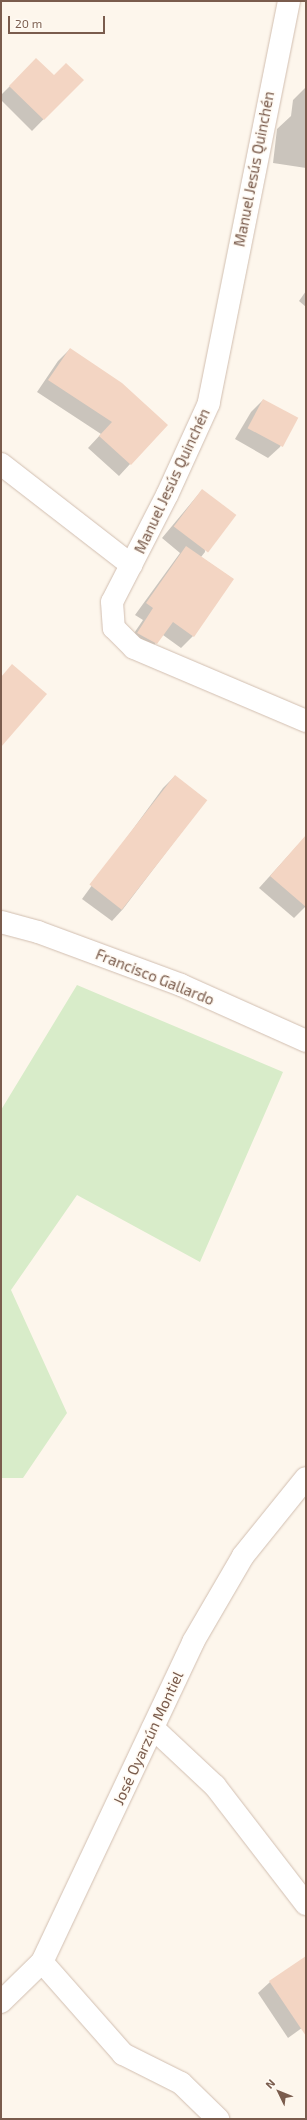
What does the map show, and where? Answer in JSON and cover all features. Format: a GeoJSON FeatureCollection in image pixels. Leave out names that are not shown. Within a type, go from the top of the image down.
{"type":"FeatureCollection","features":[{"type":"Feature","properties":{"kind":"street","name":"Manuel Jesús Quinchén"},"geometry":{"type":"LineString","coordinates":[[289,1],[209,403],[167,495],[112,602],[114,628],[134,648],[306,721]]}},
{"type":"Feature","properties":{"kind":"street"},"geometry":{"type":"LineString","coordinates":[[1,464],[131,565]]}},
{"type":"Feature","properties":{"kind":"street","name":"Francisco Gallardo"},"geometry":{"type":"LineString","coordinates":[[1,922],[38,932],[181,985],[306,1041]]}},
{"type":"Feature","properties":{"kind":"street","name":"José Oyarzún Montiel"},"geometry":{"type":"LineString","coordinates":[[1,2002],[42,1962],[193,1642],[243,1556],[306,1478]]}},
{"type":"Feature","properties":{"kind":"street"},"geometry":{"type":"LineString","coordinates":[[153,1728],[216,1786],[306,1904]]}},
{"type":"Feature","properties":{"kind":"street"},"geometry":{"type":"LineString","coordinates":[[42,1962],[123,2054],[182,2083],[218,2119]]}},
{"type":"Feature","properties":{"kind":"green space"},"geometry":{"type":"Polygon","coordinates":[[[77,985],[283,1072],[200,1262],[77,1195],[11,1290],[67,1413],[23,1478],[1,1478],[1,1110],[77,985]]]}},
{"type":"Feature","properties":{"kind":"building"},"geometry":{"type":"Polygon","coordinates":[[[36,58],[54,75],[66,63],[84,80],[44,120],[9,86],[36,58]]]}},
{"type":"Feature","properties":{"kind":"building"},"geometry":{"type":"Polygon","coordinates":[[[70,348],[122,383],[168,425],[131,465],[99,436],[112,422],[48,380],[70,348]]]}},
{"type":"Feature","properties":{"kind":"building"},"geometry":{"type":"Polygon","coordinates":[[[263,399],[298,418],[283,447],[248,428],[263,399]]]}},
{"type":"Feature","properties":{"kind":"building"},"geometry":{"type":"Polygon","coordinates":[[[202,489],[236,515],[208,552],[174,527],[202,489]]]}},
{"type":"Feature","properties":{"kind":"building"},"geometry":{"type":"Polygon","coordinates":[[[186,546],[234,579],[194,637],[173,622],[157,644],[137,633],[153,608],[146,603],[186,546]]]}},
{"type":"Feature","properties":{"kind":"building"},"geometry":{"type":"Polygon","coordinates":[[[12,664],[47,694],[1,747],[1,677],[12,664]]]}},
{"type":"Feature","properties":{"kind":"building"},"geometry":{"type":"Polygon","coordinates":[[[175,775],[207,800],[122,910],[89,885],[175,775]]]}},
{"type":"Feature","properties":{"kind":"building"},"geometry":{"type":"Polygon","coordinates":[[[306,835],[306,907],[270,876],[306,835]]]}},
{"type":"Feature","properties":{"kind":"building"},"geometry":{"type":"Polygon","coordinates":[[[306,1956],[306,2036],[269,1981],[306,1956]]]}}]}
